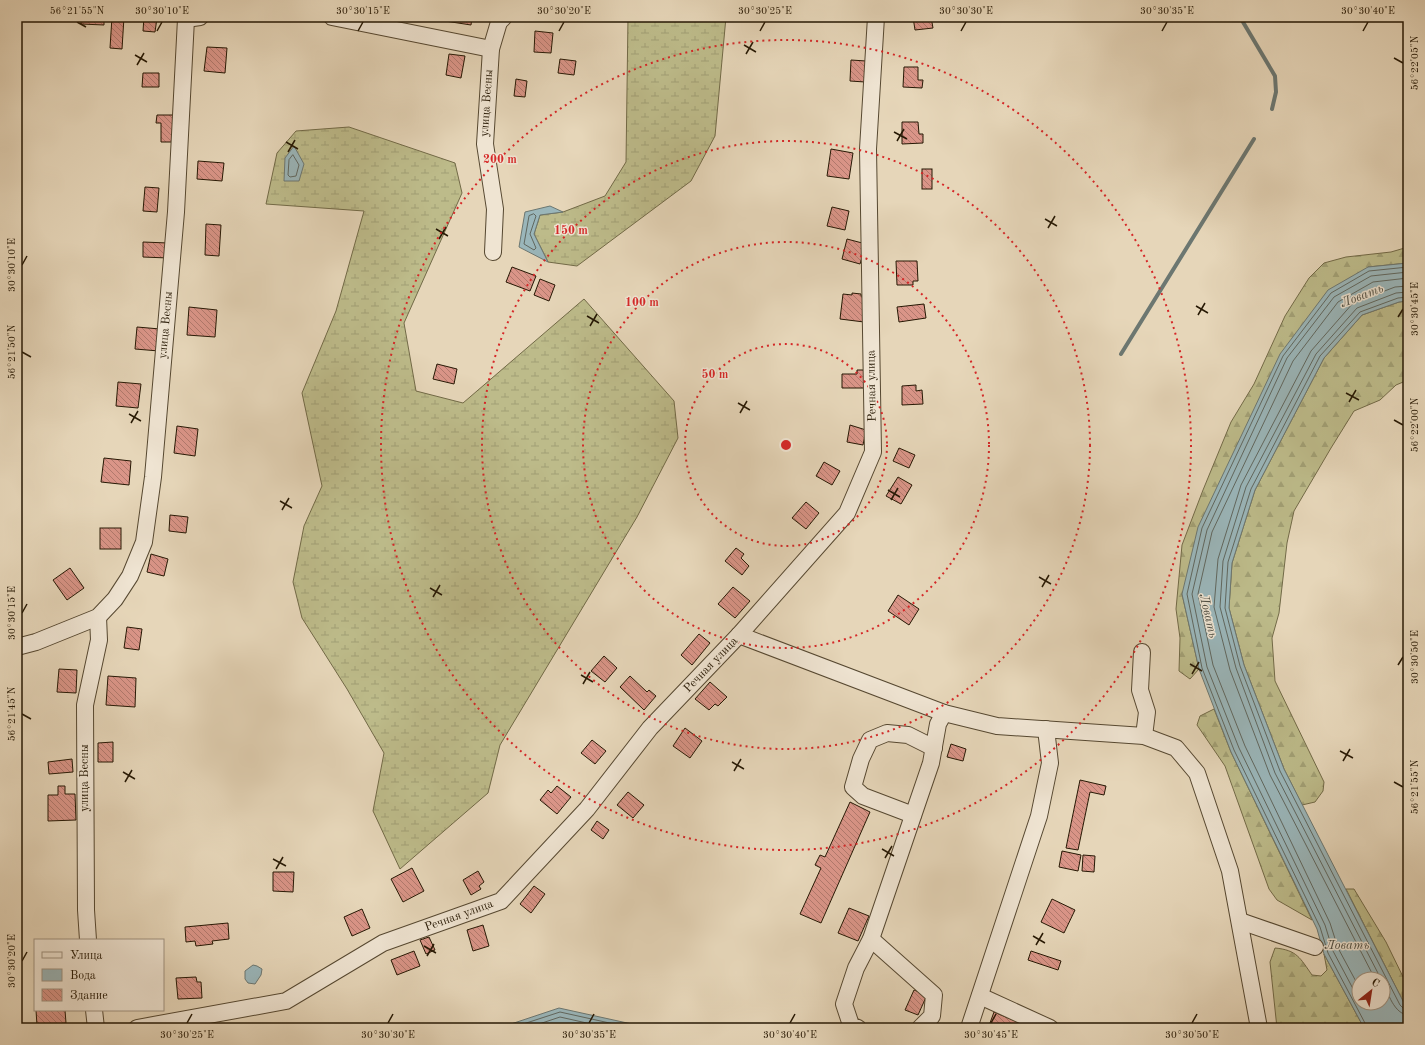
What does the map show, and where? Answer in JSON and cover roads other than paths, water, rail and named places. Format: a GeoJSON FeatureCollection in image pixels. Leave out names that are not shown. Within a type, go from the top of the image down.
{"type":"FeatureCollection","features":[{"type":"Feature","properties":{"kind":"street"},"geometry":{"type":"LineString","coordinates":[[332,17],[491,49]]}},
{"type":"Feature","properties":{"kind":"street","name":"улица Весны"},"geometry":{"type":"LineString","coordinates":[[493,252],[495,209],[484,144],[491,49],[499,22],[504,17]]}},
{"type":"Feature","properties":{"kind":"street","name":"Речная улица"},"geometry":{"type":"LineString","coordinates":[[137,1028],[286,1001],[383,943],[501,901],[587,809],[650,728],[739,635],[847,513],[873,452],[868,149],[876,17]]}},
{"type":"Feature","properties":{"kind":"street","name":"улица Весны"},"geometry":{"type":"LineString","coordinates":[[17,647],[36,642],[98,617],[115,599],[130,576],[144,542],[153,477],[176,212],[190,18]]}},
{"type":"Feature","properties":{"kind":"street","name":"улица Весны"},"geometry":{"type":"LineString","coordinates":[[88,939],[86,910],[85,705],[99,640],[98,617]]}},
{"type":"Feature","properties":{"kind":"street"},"geometry":{"type":"LineString","coordinates":[[739,635],[944,712],[997,726],[1144,736],[1176,748],[1197,773],[1230,871],[1259,1028]]}},
{"type":"Feature","properties":{"kind":"street"},"geometry":{"type":"LineString","coordinates":[[1142,652],[1140,690],[1147,712],[1144,736]]}},
{"type":"Feature","properties":{"kind":"street"},"geometry":{"type":"LineString","coordinates":[[858,1028],[851,1025],[844,1004],[856,968],[871,938],[931,763],[938,724],[944,712]]}},
{"type":"Feature","properties":{"kind":"street"},"geometry":{"type":"LineString","coordinates":[[969,1028],[1039,816],[1050,763],[1046,729]]}},
{"type":"Feature","properties":{"kind":"street"},"geometry":{"type":"LineString","coordinates":[[913,815],[863,796],[853,787],[861,759],[870,740],[887,733],[908,735],[934,748]]}},
{"type":"Feature","properties":{"kind":"street"},"geometry":{"type":"LineString","coordinates":[[1240,921],[1315,946]]}},
{"type":"Feature","properties":{"kind":"street"},"geometry":{"type":"LineString","coordinates":[[871,938],[934,995],[932,1016],[920,1028]]}},
{"type":"Feature","properties":{"kind":"street"},"geometry":{"type":"LineString","coordinates":[[980,996],[1050,1028]]}},
{"type":"Feature","properties":{"kind":"street"},"geometry":{"type":"LineString","coordinates":[[94,1011],[96,1028]]}},
{"type":"Feature","properties":{"kind":"water"},"geometry":{"type":"Polygon","coordinates":[[[294,146],[304,164],[299,181],[284,181],[285,158],[294,146]]]}},
{"type":"Feature","properties":{"kind":"water"},"geometry":{"type":"Polygon","coordinates":[[[550,206],[563,212],[540,215],[534,234],[548,262],[519,247],[525,212],[550,206]]]}},
{"type":"Feature","properties":{"kind":"water","name":"Ловать"},"geometry":{"type":"Polygon","coordinates":[[[1408,263],[1408,301],[1399,302],[1362,315],[1324,358],[1255,490],[1232,563],[1229,608],[1244,665],[1284,769],[1388,971],[1351,971],[1351,1004],[1324,954],[1317,929],[1231,752],[1199,669],[1182,594],[1198,527],[1280,354],[1328,290],[1368,267],[1408,263]]]}},
{"type":"Feature","properties":{"kind":"water"},"geometry":{"type":"Polygon","coordinates":[[[253,965],[262,969],[261,975],[255,984],[248,983],[245,979],[245,971],[253,965]]]}},
{"type":"Feature","properties":{"kind":"water","name":"Ловать"},"geometry":{"type":"Polygon","coordinates":[[[1391,978],[1408,1008],[1408,1028],[1364,1028],[1355,1011],[1391,1011],[1391,978]]]}},
{"type":"Feature","properties":{"kind":"water"},"geometry":{"type":"Polygon","coordinates":[[[559,1008],[650,1028],[499,1028],[559,1008]]]}},
{"type":"Feature","properties":{"kind":"waterway"},"geometry":{"type":"LineString","coordinates":[[1240,17],[1275,76],[1276,92],[1272,109]]}},
{"type":"Feature","properties":{"kind":"waterway"},"geometry":{"type":"LineString","coordinates":[[1121,354],[1254,139]]}}]}
